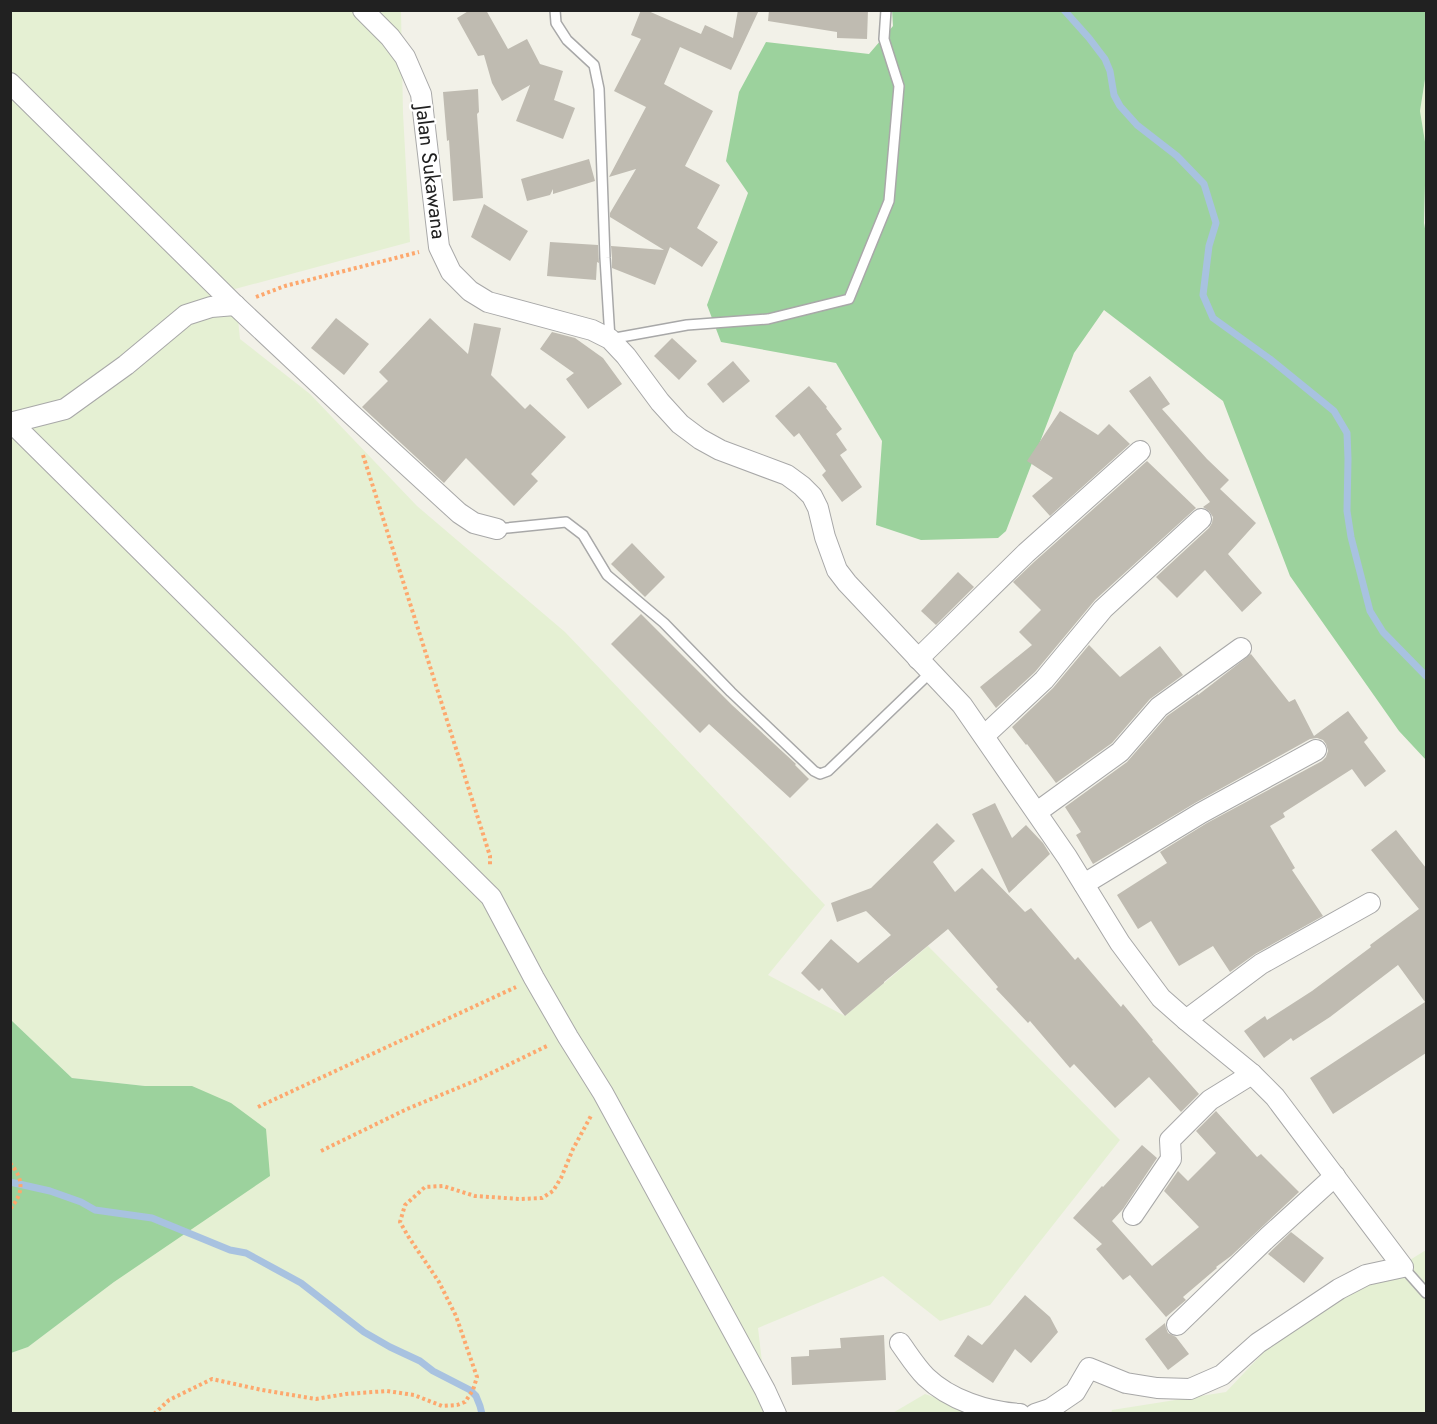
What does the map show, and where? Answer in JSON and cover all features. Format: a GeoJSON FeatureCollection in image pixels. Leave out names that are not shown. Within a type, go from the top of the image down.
{"type":"FeatureCollection","features":[{"type":"Feature","properties":{"kind":"street","name":"Jalan Sukawana"},"geometry":{"type":"LineString","coordinates":[[363,10],[390,37],[405,57],[421,94],[439,247],[451,272],[470,291],[488,302],[592,330],[610,339],[680,424],[720,450],[787,475],[812,496],[818,508],[825,537],[837,570],[962,705],[1067,857],[1120,943],[1161,998],[1252,1074],[1275,1097],[1403,1267]]}},
{"type":"Feature","properties":{"kind":"street"},"geometry":{"type":"LineString","coordinates":[[10,83],[342,406],[459,513],[474,523],[497,529]]}},
{"type":"Feature","properties":{"kind":"street"},"geometry":{"type":"LineString","coordinates":[[11,423],[65,409],[126,365],[186,315],[211,307],[236,305]]}},
{"type":"Feature","properties":{"kind":"street"},"geometry":{"type":"LineString","coordinates":[[11,423],[491,897],[534,978],[603,1093],[776,1413]]}},
{"type":"Feature","properties":{"kind":"street"},"geometry":{"type":"LineString","coordinates":[[924,665],[1026,553],[1140,451]]}},
{"type":"Feature","properties":{"kind":"street"},"geometry":{"type":"LineString","coordinates":[[984,736],[1044,680],[1103,609],[1201,519]]}},
{"type":"Feature","properties":{"kind":"street"},"geometry":{"type":"LineString","coordinates":[[1036,812],[1120,752],[1159,707],[1241,648]]}},
{"type":"Feature","properties":{"kind":"street"},"geometry":{"type":"LineString","coordinates":[[1084,884],[1202,813],[1316,750]]}},
{"type":"Feature","properties":{"kind":"street"},"geometry":{"type":"LineString","coordinates":[[1186,1020],[1261,964],[1370,903]]}},
{"type":"Feature","properties":{"kind":"street"},"geometry":{"type":"LineString","coordinates":[[1133,1215],[1172,1160],[1170,1140],[1210,1100],[1252,1074]]}},
{"type":"Feature","properties":{"kind":"street"},"geometry":{"type":"LineString","coordinates":[[1177,1325],[1335,1176]]}},
{"type":"Feature","properties":{"kind":"street"},"geometry":{"type":"LineString","coordinates":[[1035,1413],[1050,1409],[1075,1392],[1089,1368],[1126,1383],[1157,1388],[1190,1389],[1222,1375],[1258,1342],[1339,1289],[1366,1275],[1403,1267]]}},
{"type":"Feature","properties":{"kind":"street"},"geometry":{"type":"LineString","coordinates":[[900,1343],[925,1376],[950,1396],[1000,1412],[1020,1413]]}},
{"type":"Feature","properties":{"kind":"lane"},"geometry":{"type":"LineString","coordinates":[[555,10],[556,23],[561,32],[594,65],[599,89],[610,339],[687,325],[768,319],[849,299],[890,201],[899,86],[884,39],[886,10]]}},
{"type":"Feature","properties":{"kind":"lane"},"geometry":{"type":"LineString","coordinates":[[497,529],[566,522],[583,535],[607,575],[664,623],[731,692],[814,771],[820,774],[828,771],[924,665]]}},
{"type":"Feature","properties":{"kind":"lane"},"geometry":{"type":"LineString","coordinates":[[1403,1267],[1426,1293]]}},
{"type":"Feature","properties":{"kind":"path"},"geometry":{"type":"LineString","coordinates":[[236,305],[285,286],[439,247]]}},
{"type":"Feature","properties":{"kind":"path"},"geometry":{"type":"LineString","coordinates":[[361,447],[490,856],[491,897]]}},
{"type":"Feature","properties":{"kind":"path"},"geometry":{"type":"LineString","coordinates":[[258,1107],[534,978]]}},
{"type":"Feature","properties":{"kind":"path"},"geometry":{"type":"LineString","coordinates":[[321,1150],[568,1037]]}},
{"type":"Feature","properties":{"kind":"path"},"geometry":{"type":"LineString","coordinates":[[154,1413],[169,1400],[212,1379],[316,1399],[387,1391],[414,1395],[442,1406],[465,1402],[473,1390],[477,1377],[456,1316],[439,1282],[400,1222],[405,1205],[425,1187],[443,1186],[475,1196],[542,1198],[553,1191],[561,1178],[573,1149],[603,1093]]}},
{"type":"Feature","properties":{"kind":"path"},"geometry":{"type":"LineString","coordinates":[[10,1163],[20,1179],[21,1190],[10,1209]]}},
{"type":"Feature","properties":{"kind":"green space"},"geometry":{"type":"Polygon","coordinates":[[[892,10],[1426,11],[1426,73],[1420,111],[1426,148],[1424,223],[1426,234],[1426,760],[1399,731],[1290,576],[1223,401],[1104,310],[1074,353],[1006,531],[998,538],[921,540],[876,525],[882,441],[836,363],[721,342],[707,305],[748,193],[726,161],[739,92],[766,42],[869,54],[893,26],[892,10]]]}},
{"type":"Feature","properties":{"kind":"green space"},"geometry":{"type":"Polygon","coordinates":[[[10,11],[401,11],[403,113],[410,242],[235,289],[240,339],[310,394],[417,506],[565,632],[825,905],[768,975],[845,1016],[928,946],[1120,1140],[990,1305],[940,1321],[883,1276],[758,1328],[768,1413],[11,1413],[11,1353],[28,1347],[114,1282],[192,1086],[145,1086],[72,1078],[11,1020],[10,11]]]}},
{"type":"Feature","properties":{"kind":"green space"},"geometry":{"type":"Polygon","coordinates":[[[1426,73],[1426,148],[1420,111],[1426,73]]]}},
{"type":"Feature","properties":{"kind":"green space"},"geometry":{"type":"Polygon","coordinates":[[[11,1020],[72,1078],[145,1086],[192,1086],[231,1103],[266,1129],[270,1176],[114,1282],[28,1347],[11,1353],[11,1020]]]}},
{"type":"Feature","properties":{"kind":"green space"},"geometry":{"type":"Polygon","coordinates":[[[1426,1250],[1426,1413],[1111,1414],[1112,1410],[1226,1392],[1283,1332],[1376,1281],[1426,1250]]]}},
{"type":"Feature","properties":{"kind":"green space"},"geometry":{"type":"Polygon","coordinates":[[[925,1394],[979,1413],[891,1414],[925,1394]]]}},
{"type":"Feature","properties":{"kind":"building"},"geometry":{"type":"Polygon","coordinates":[[[470,10],[486,10],[508,49],[527,39],[540,64],[563,71],[554,100],[575,108],[563,139],[516,121],[530,85],[502,101],[492,83],[484,55],[478,56],[457,18],[470,10]]]}},
{"type":"Feature","properties":{"kind":"building"},"geometry":{"type":"Polygon","coordinates":[[[641,10],[646,10],[701,34],[705,25],[733,38],[738,10],[759,10],[731,70],[680,47],[664,84],[713,111],[685,166],[720,185],[697,228],[718,242],[702,267],[670,247],[655,285],[612,268],[611,246],[664,250],[610,217],[610,213],[636,169],[609,177],[646,107],[614,91],[641,39],[631,35],[641,10]]]}},
{"type":"Feature","properties":{"kind":"building"},"geometry":{"type":"Polygon","coordinates":[[[769,10],[868,10],[867,39],[837,38],[837,32],[768,21],[769,10]]]}},
{"type":"Feature","properties":{"kind":"building"},"geometry":{"type":"Polygon","coordinates":[[[478,89],[479,112],[477,114],[483,198],[453,201],[443,92],[478,89]]]}},
{"type":"Feature","properties":{"kind":"building"},"geometry":{"type":"Polygon","coordinates":[[[589,159],[595,181],[553,194],[553,189],[550,195],[527,201],[521,179],[589,159]]]}},
{"type":"Feature","properties":{"kind":"building"},"geometry":{"type":"Polygon","coordinates":[[[484,204],[528,231],[510,261],[471,237],[484,204]]]}},
{"type":"Feature","properties":{"kind":"building"},"geometry":{"type":"Polygon","coordinates":[[[550,242],[598,245],[599,263],[597,262],[596,280],[547,276],[550,242]]]}},
{"type":"Feature","properties":{"kind":"building"},"geometry":{"type":"Polygon","coordinates":[[[336,318],[369,344],[344,375],[311,348],[336,318]]]}},
{"type":"Feature","properties":{"kind":"building"},"geometry":{"type":"Polygon","coordinates":[[[430,318],[468,354],[474,323],[501,328],[491,375],[525,409],[530,404],[566,437],[531,474],[538,481],[514,506],[466,458],[444,483],[362,407],[388,381],[379,372],[430,318]]]}},
{"type":"Feature","properties":{"kind":"building"},"geometry":{"type":"Polygon","coordinates":[[[552,332],[575,338],[603,358],[622,384],[588,409],[566,379],[574,373],[540,349],[552,332]]]}},
{"type":"Feature","properties":{"kind":"building"},"geometry":{"type":"Polygon","coordinates":[[[672,338],[697,361],[679,380],[654,356],[672,338]]]}},
{"type":"Feature","properties":{"kind":"building"},"geometry":{"type":"Polygon","coordinates":[[[733,361],[750,381],[723,403],[707,384],[733,361]]]}},
{"type":"Feature","properties":{"kind":"building"},"geometry":{"type":"Polygon","coordinates":[[[1150,376],[1170,404],[1162,409],[1229,480],[1220,489],[1256,523],[1228,554],[1262,593],[1242,612],[1205,570],[1177,598],[1156,577],[1209,528],[1213,517],[1203,507],[1210,502],[1129,391],[1150,376]]]}},
{"type":"Feature","properties":{"kind":"building"},"geometry":{"type":"Polygon","coordinates":[[[809,386],[842,429],[836,434],[847,450],[840,455],[862,487],[842,502],[822,475],[826,471],[799,433],[794,437],[775,416],[809,386]]]}},
{"type":"Feature","properties":{"kind":"building"},"geometry":{"type":"Polygon","coordinates":[[[1060,411],[1098,435],[1109,424],[1130,444],[1050,516],[1032,496],[1053,478],[1027,461],[1060,411]]]}},
{"type":"Feature","properties":{"kind":"building"},"geometry":{"type":"Polygon","coordinates":[[[1147,461],[1196,508],[1095,600],[1035,672],[996,708],[980,687],[1032,645],[1019,632],[1041,610],[1013,582],[1147,461]]]}},
{"type":"Feature","properties":{"kind":"building"},"geometry":{"type":"Polygon","coordinates":[[[632,543],[665,577],[645,597],[611,564],[632,543]]]}},
{"type":"Feature","properties":{"kind":"building"},"geometry":{"type":"Polygon","coordinates":[[[958,572],[974,587],[936,625],[921,611],[958,572]]]}},
{"type":"Feature","properties":{"kind":"building"},"geometry":{"type":"Polygon","coordinates":[[[641,614],[809,779],[790,798],[709,724],[700,733],[611,644],[641,614]]]}},
{"type":"Feature","properties":{"kind":"building"},"geometry":{"type":"Polygon","coordinates":[[[1089,645],[1120,677],[1160,646],[1183,675],[1150,699],[1112,743],[1056,783],[1012,727],[1053,688],[1089,645]]]}},
{"type":"Feature","properties":{"kind":"building"},"geometry":{"type":"Polygon","coordinates":[[[1251,654],[1289,702],[1295,699],[1314,736],[1348,711],[1368,738],[1364,742],[1386,771],[1365,787],[1352,769],[1283,813],[1285,817],[1270,826],[1295,868],[1292,870],[1323,916],[1255,954],[1230,972],[1213,946],[1179,966],[1151,921],[1138,929],[1117,895],[1167,863],[1160,852],[1207,823],[1322,761],[1328,751],[1326,744],[1317,738],[1310,739],[1195,803],[1093,864],[1076,835],[1081,832],[1065,807],[1127,762],[1167,716],[1251,654]]]}},
{"type":"Feature","properties":{"kind":"building"},"geometry":{"type":"Polygon","coordinates":[[[995,803],[1012,838],[1026,825],[1050,854],[1009,893],[972,814],[995,803]]]}},
{"type":"Feature","properties":{"kind":"building"},"geometry":{"type":"Polygon","coordinates":[[[937,823],[955,841],[933,862],[955,892],[982,868],[1025,912],[1031,908],[1075,960],[1078,957],[1121,1007],[1123,1004],[1199,1094],[1181,1112],[1149,1077],[1115,1108],[1074,1064],[1070,1068],[1030,1021],[1028,1023],[996,989],[998,987],[948,929],[845,1016],[822,988],[819,991],[801,973],[831,939],[858,963],[891,935],[866,911],[837,922],[831,903],[871,888],[937,823]]]}},
{"type":"Feature","properties":{"kind":"building"},"geometry":{"type":"Polygon","coordinates":[[[1396,830],[1426,868],[1426,1053],[1333,1114],[1310,1078],[1425,1002],[1398,965],[1330,1017],[1293,1041],[1291,1038],[1264,1058],[1244,1031],[1265,1016],[1267,1020],[1312,991],[1419,909],[1371,850],[1396,830]]]}},
{"type":"Feature","properties":{"kind":"building"},"geometry":{"type":"Polygon","coordinates":[[[1216,1111],[1257,1157],[1261,1154],[1299,1192],[1231,1256],[1183,1297],[1186,1300],[1166,1317],[1130,1275],[1123,1280],[1096,1249],[1102,1244],[1073,1218],[1142,1145],[1157,1158],[1123,1209],[1112,1221],[1152,1266],[1199,1227],[1164,1191],[1178,1171],[1188,1181],[1216,1153],[1196,1131],[1216,1111]]]}},
{"type":"Feature","properties":{"kind":"building"},"geometry":{"type":"Polygon","coordinates":[[[1291,1232],[1324,1258],[1304,1283],[1268,1254],[1291,1232]]]}},
{"type":"Feature","properties":{"kind":"building"},"geometry":{"type":"Polygon","coordinates":[[[1025,1295],[1050,1317],[1058,1332],[1031,1363],[1015,1349],[993,1383],[954,1356],[968,1335],[982,1345],[1025,1295]]]}},
{"type":"Feature","properties":{"kind":"building"},"geometry":{"type":"Polygon","coordinates":[[[1165,1323],[1168,1333],[1176,1337],[1189,1354],[1168,1370],[1145,1339],[1165,1323]]]}},
{"type":"Feature","properties":{"kind":"building"},"geometry":{"type":"Polygon","coordinates":[[[884,1335],[886,1380],[792,1385],[791,1357],[809,1356],[809,1350],[841,1348],[840,1338],[884,1335]]]}},
{"type":"Feature","properties":{"kind":"waterway"},"geometry":{"type":"LineString","coordinates":[[1064,10],[1105,59],[1110,71],[1114,95],[1120,106],[1137,125],[1177,156],[1204,184],[1216,223],[1209,246],[1203,295],[1213,318],[1270,359],[1334,411],[1347,433],[1347,511],[1351,537],[1370,611],[1383,632],[1426,676]]}},
{"type":"Feature","properties":{"kind":"waterway"},"geometry":{"type":"LineString","coordinates":[[10,1182],[50,1191],[81,1202],[95,1210],[152,1218],[230,1250],[246,1253],[301,1283],[364,1332],[470,1390],[476,1396],[482,1414]]}}]}
